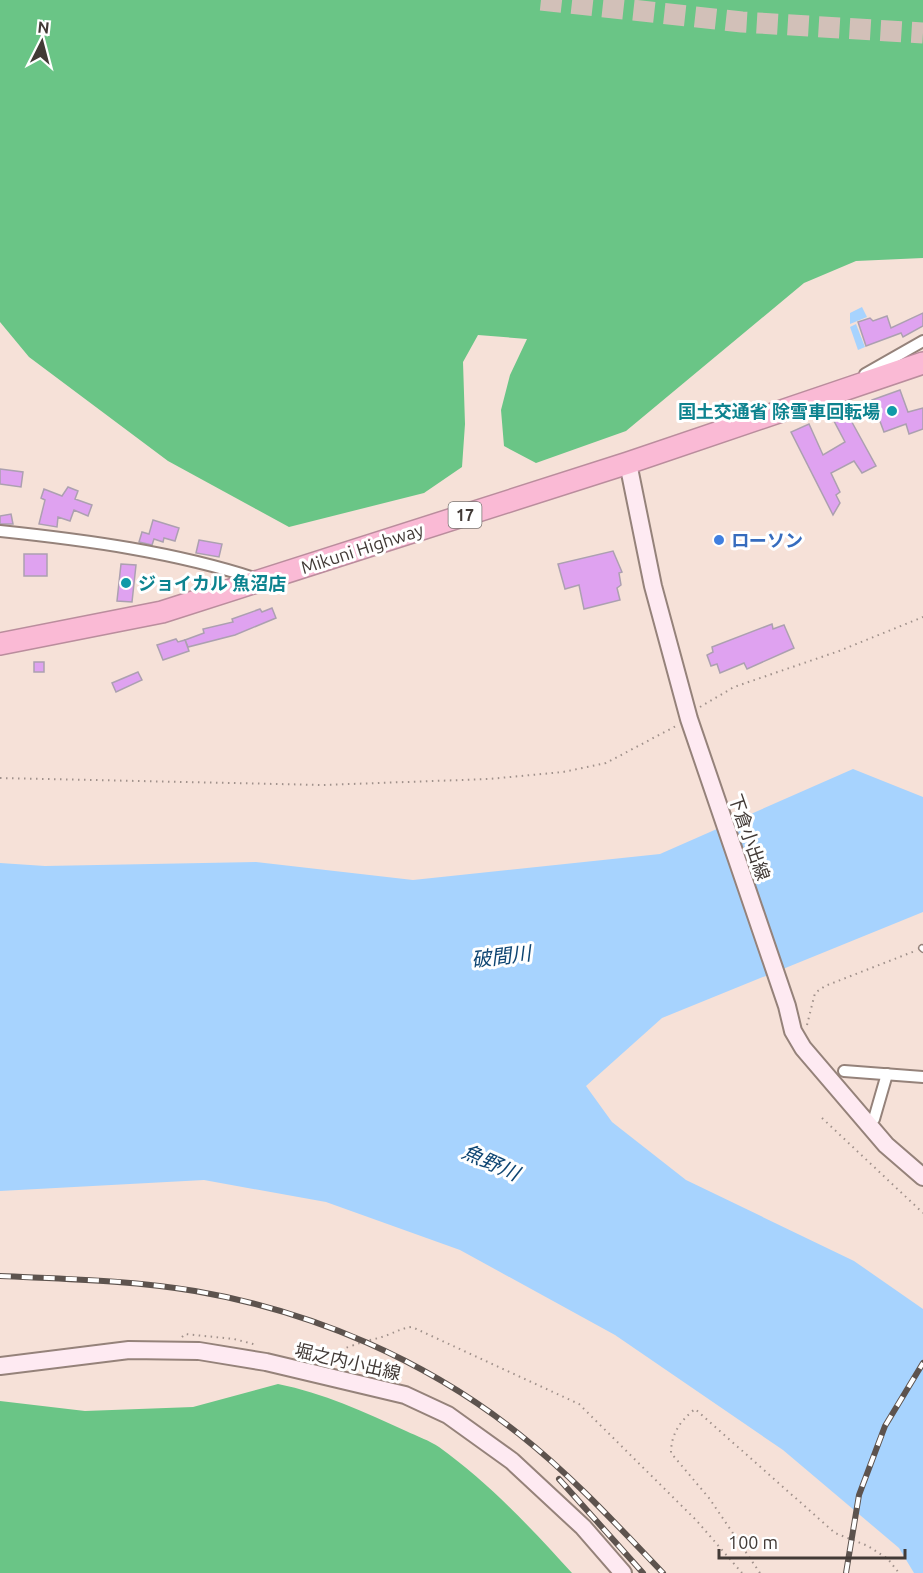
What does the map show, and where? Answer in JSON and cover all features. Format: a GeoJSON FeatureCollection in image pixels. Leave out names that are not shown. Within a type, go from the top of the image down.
{"type":"FeatureCollection","features":[{"type":"Feature","properties":{"kind":"highway","name":"Mikuni Highway"},"geometry":{"type":"LineString","coordinates":[[0,644],[162,612],[628,463],[923,363]]}},
{"type":"Feature","properties":{"kind":"main road","name":"下倉小出線"},"geometry":{"type":"LineString","coordinates":[[628,463],[653,586],[690,720],[787,1006],[792,1031],[803,1048],[886,1146],[923,1177]]}},
{"type":"Feature","properties":{"kind":"main road","name":"堀之内小出線"},"geometry":{"type":"LineString","coordinates":[[2,1370],[129,1350],[199,1351],[266,1362],[405,1395],[448,1414],[512,1461],[583,1527],[623,1573]]}},
{"type":"Feature","properties":{"kind":"street"},"geometry":{"type":"LineString","coordinates":[[826,396],[923,341]]}},
{"type":"Feature","properties":{"kind":"street"},"geometry":{"type":"LineString","coordinates":[[0,531],[92,542],[218,566],[260,580]]}},
{"type":"Feature","properties":{"kind":"street"},"geometry":{"type":"LineString","coordinates":[[844,1071],[923,1077]]}},
{"type":"Feature","properties":{"kind":"street"},"geometry":{"type":"LineString","coordinates":[[867,1124],[874,1119],[887,1074]]}},
{"type":"Feature","properties":{"kind":"path"},"geometry":{"type":"LineString","coordinates":[[0,778],[322,785],[489,779],[563,772],[606,763],[690,720],[734,687],[839,651],[923,617]]}},
{"type":"Feature","properties":{"kind":"path"},"geometry":{"type":"LineString","coordinates":[[803,1048],[815,993],[825,986],[922,949]]}},
{"type":"Feature","properties":{"kind":"path"},"geometry":{"type":"LineString","coordinates":[[822,1118],[923,1213]]}},
{"type":"Feature","properties":{"kind":"path"},"geometry":{"type":"LineString","coordinates":[[294,1353],[318,1357],[334,1354],[354,1345],[392,1334],[402,1328],[412,1327],[579,1404],[696,1520],[742,1573]]}},
{"type":"Feature","properties":{"kind":"path"},"geometry":{"type":"LineString","coordinates":[[182,1337],[185,1334],[234,1339],[264,1347]]}},
{"type":"Feature","properties":{"kind":"path"},"geometry":{"type":"LineString","coordinates":[[760,1573],[709,1498],[671,1454],[671,1438],[686,1416],[695,1409],[835,1533],[868,1546],[888,1559],[899,1573]]}},
{"type":"Feature","properties":{"kind":"green space"},"geometry":{"type":"Polygon","coordinates":[[[0,0],[923,0],[923,258],[856,261],[804,283],[626,431],[536,463],[504,446],[501,410],[510,375],[527,339],[478,335],[463,362],[465,424],[462,467],[424,493],[289,527],[168,461],[29,357],[0,322],[0,0]]]}},
{"type":"Feature","properties":{"kind":"green space"},"geometry":{"type":"Polygon","coordinates":[[[278,1384],[311,1392],[344,1404],[439,1447],[492,1491],[572,1573],[0,1573],[0,1401],[85,1411],[193,1407],[278,1384]]]}},
{"type":"Feature","properties":{"kind":"water"},"geometry":{"type":"Polygon","coordinates":[[[862,307],[867,317],[850,324],[850,313],[862,307]]]}},
{"type":"Feature","properties":{"kind":"water"},"geometry":{"type":"Polygon","coordinates":[[[856,324],[865,347],[858,350],[850,327],[856,324]]]}},
{"type":"Feature","properties":{"kind":"water"},"geometry":{"type":"Polygon","coordinates":[[[853,769],[923,797],[923,912],[662,1018],[586,1086],[612,1122],[686,1180],[854,1261],[923,1309],[923,1573],[914,1573],[899,1548],[783,1450],[615,1335],[460,1250],[326,1202],[204,1180],[0,1191],[0,863],[45,866],[256,862],[413,880],[660,854],[853,769]]]}},
{"type":"Feature","properties":{"kind":"building"},"geometry":{"type":"Polygon","coordinates":[[[923,313],[923,326],[903,337],[901,333],[866,346],[858,322],[870,318],[873,321],[887,316],[891,328],[923,313]]]}},
{"type":"Feature","properties":{"kind":"building","name":"国土交通省 除雪車回転場"},"geometry":{"type":"Polygon","coordinates":[[[900,390],[908,412],[923,408],[923,429],[909,434],[906,424],[884,432],[872,400],[900,390]]]}},
{"type":"Feature","properties":{"kind":"building"},"geometry":{"type":"Polygon","coordinates":[[[848,415],[876,466],[862,473],[854,461],[831,473],[840,492],[836,495],[840,503],[833,515],[791,432],[809,424],[823,455],[845,442],[834,421],[848,415]]]}},
{"type":"Feature","properties":{"kind":"building"},"geometry":{"type":"Polygon","coordinates":[[[0,469],[23,472],[21,487],[0,484],[0,469]]]}},
{"type":"Feature","properties":{"kind":"building"},"geometry":{"type":"Polygon","coordinates":[[[68,487],[78,491],[75,499],[92,505],[88,516],[74,510],[70,521],[58,517],[57,527],[39,524],[45,500],[41,498],[44,489],[62,496],[68,487]]]}},
{"type":"Feature","properties":{"kind":"building"},"geometry":{"type":"Polygon","coordinates":[[[11,514],[13,524],[0,524],[0,516],[11,514]]]}},
{"type":"Feature","properties":{"kind":"building"},"geometry":{"type":"Polygon","coordinates":[[[153,520],[179,528],[175,541],[164,538],[163,542],[154,539],[152,545],[139,542],[142,532],[149,534],[153,520]]]}},
{"type":"Feature","properties":{"kind":"building"},"geometry":{"type":"Polygon","coordinates":[[[199,540],[222,544],[219,557],[196,553],[199,540]]]}},
{"type":"Feature","properties":{"kind":"building"},"geometry":{"type":"Polygon","coordinates":[[[613,551],[622,572],[619,573],[621,585],[617,588],[620,600],[584,609],[579,585],[565,589],[558,564],[613,551]]]}},
{"type":"Feature","properties":{"kind":"building"},"geometry":{"type":"Polygon","coordinates":[[[24,554],[47,554],[47,576],[24,576],[24,554]]]}},
{"type":"Feature","properties":{"kind":"building","name":"ジョイカル 魚沼店"},"geometry":{"type":"Polygon","coordinates":[[[121,564],[136,565],[132,602],[117,601],[121,564]]]}},
{"type":"Feature","properties":{"kind":"building"},"geometry":{"type":"Polygon","coordinates":[[[272,608],[276,618],[235,635],[188,647],[185,640],[204,633],[203,629],[233,622],[232,619],[260,609],[262,612],[272,608]]]}},
{"type":"Feature","properties":{"kind":"building"},"geometry":{"type":"Polygon","coordinates":[[[772,624],[773,629],[784,625],[794,648],[747,669],[744,663],[720,673],[717,664],[711,666],[707,655],[713,652],[712,647],[772,624]]]}},
{"type":"Feature","properties":{"kind":"building"},"geometry":{"type":"Polygon","coordinates":[[[176,639],[178,642],[185,640],[189,651],[163,660],[157,645],[176,639]]]}},
{"type":"Feature","properties":{"kind":"building"},"geometry":{"type":"Polygon","coordinates":[[[34,662],[44,662],[44,672],[34,672],[34,662]]]}},
{"type":"Feature","properties":{"kind":"building"},"geometry":{"type":"Polygon","coordinates":[[[138,672],[142,680],[116,692],[112,683],[138,672]]]}},
{"type":"Feature","properties":{"kind":"tunnel"},"geometry":{"type":"LineString","coordinates":[[541,0],[742,22],[923,33]]}},
{"type":"Feature","properties":{"kind":"railway"},"geometry":{"type":"LineString","coordinates":[[0,1276],[122,1282],[195,1291],[282,1311],[366,1342],[446,1383],[519,1434],[576,1484],[663,1573]]}},
{"type":"Feature","properties":{"kind":"railway"},"geometry":{"type":"LineString","coordinates":[[846,1573],[859,1495],[885,1426],[923,1363]]}},
{"type":"Feature","properties":{"kind":"railway"},"geometry":{"type":"LineString","coordinates":[[559,1479],[643,1573]]}},
{"type":"Feature","properties":{"kind":"place","name":"国土交通省 除雪車回転場"},"geometry":{"type":"Point","coordinates":[892,411]}},
{"type":"Feature","properties":{"kind":"place","name":"ローソン"},"geometry":{"type":"Point","coordinates":[719,540]}},
{"type":"Feature","properties":{"kind":"place","name":"ジョイカル 魚沼店"},"geometry":{"type":"Point","coordinates":[126,583]}},
{"type":"Feature","properties":{"kind":"water label","name":"破間川"},"geometry":{"type":"Point","coordinates":[501,956]}},
{"type":"Feature","properties":{"kind":"water label","name":"魚野川"},"geometry":{"type":"Point","coordinates":[491,1162]}}]}
